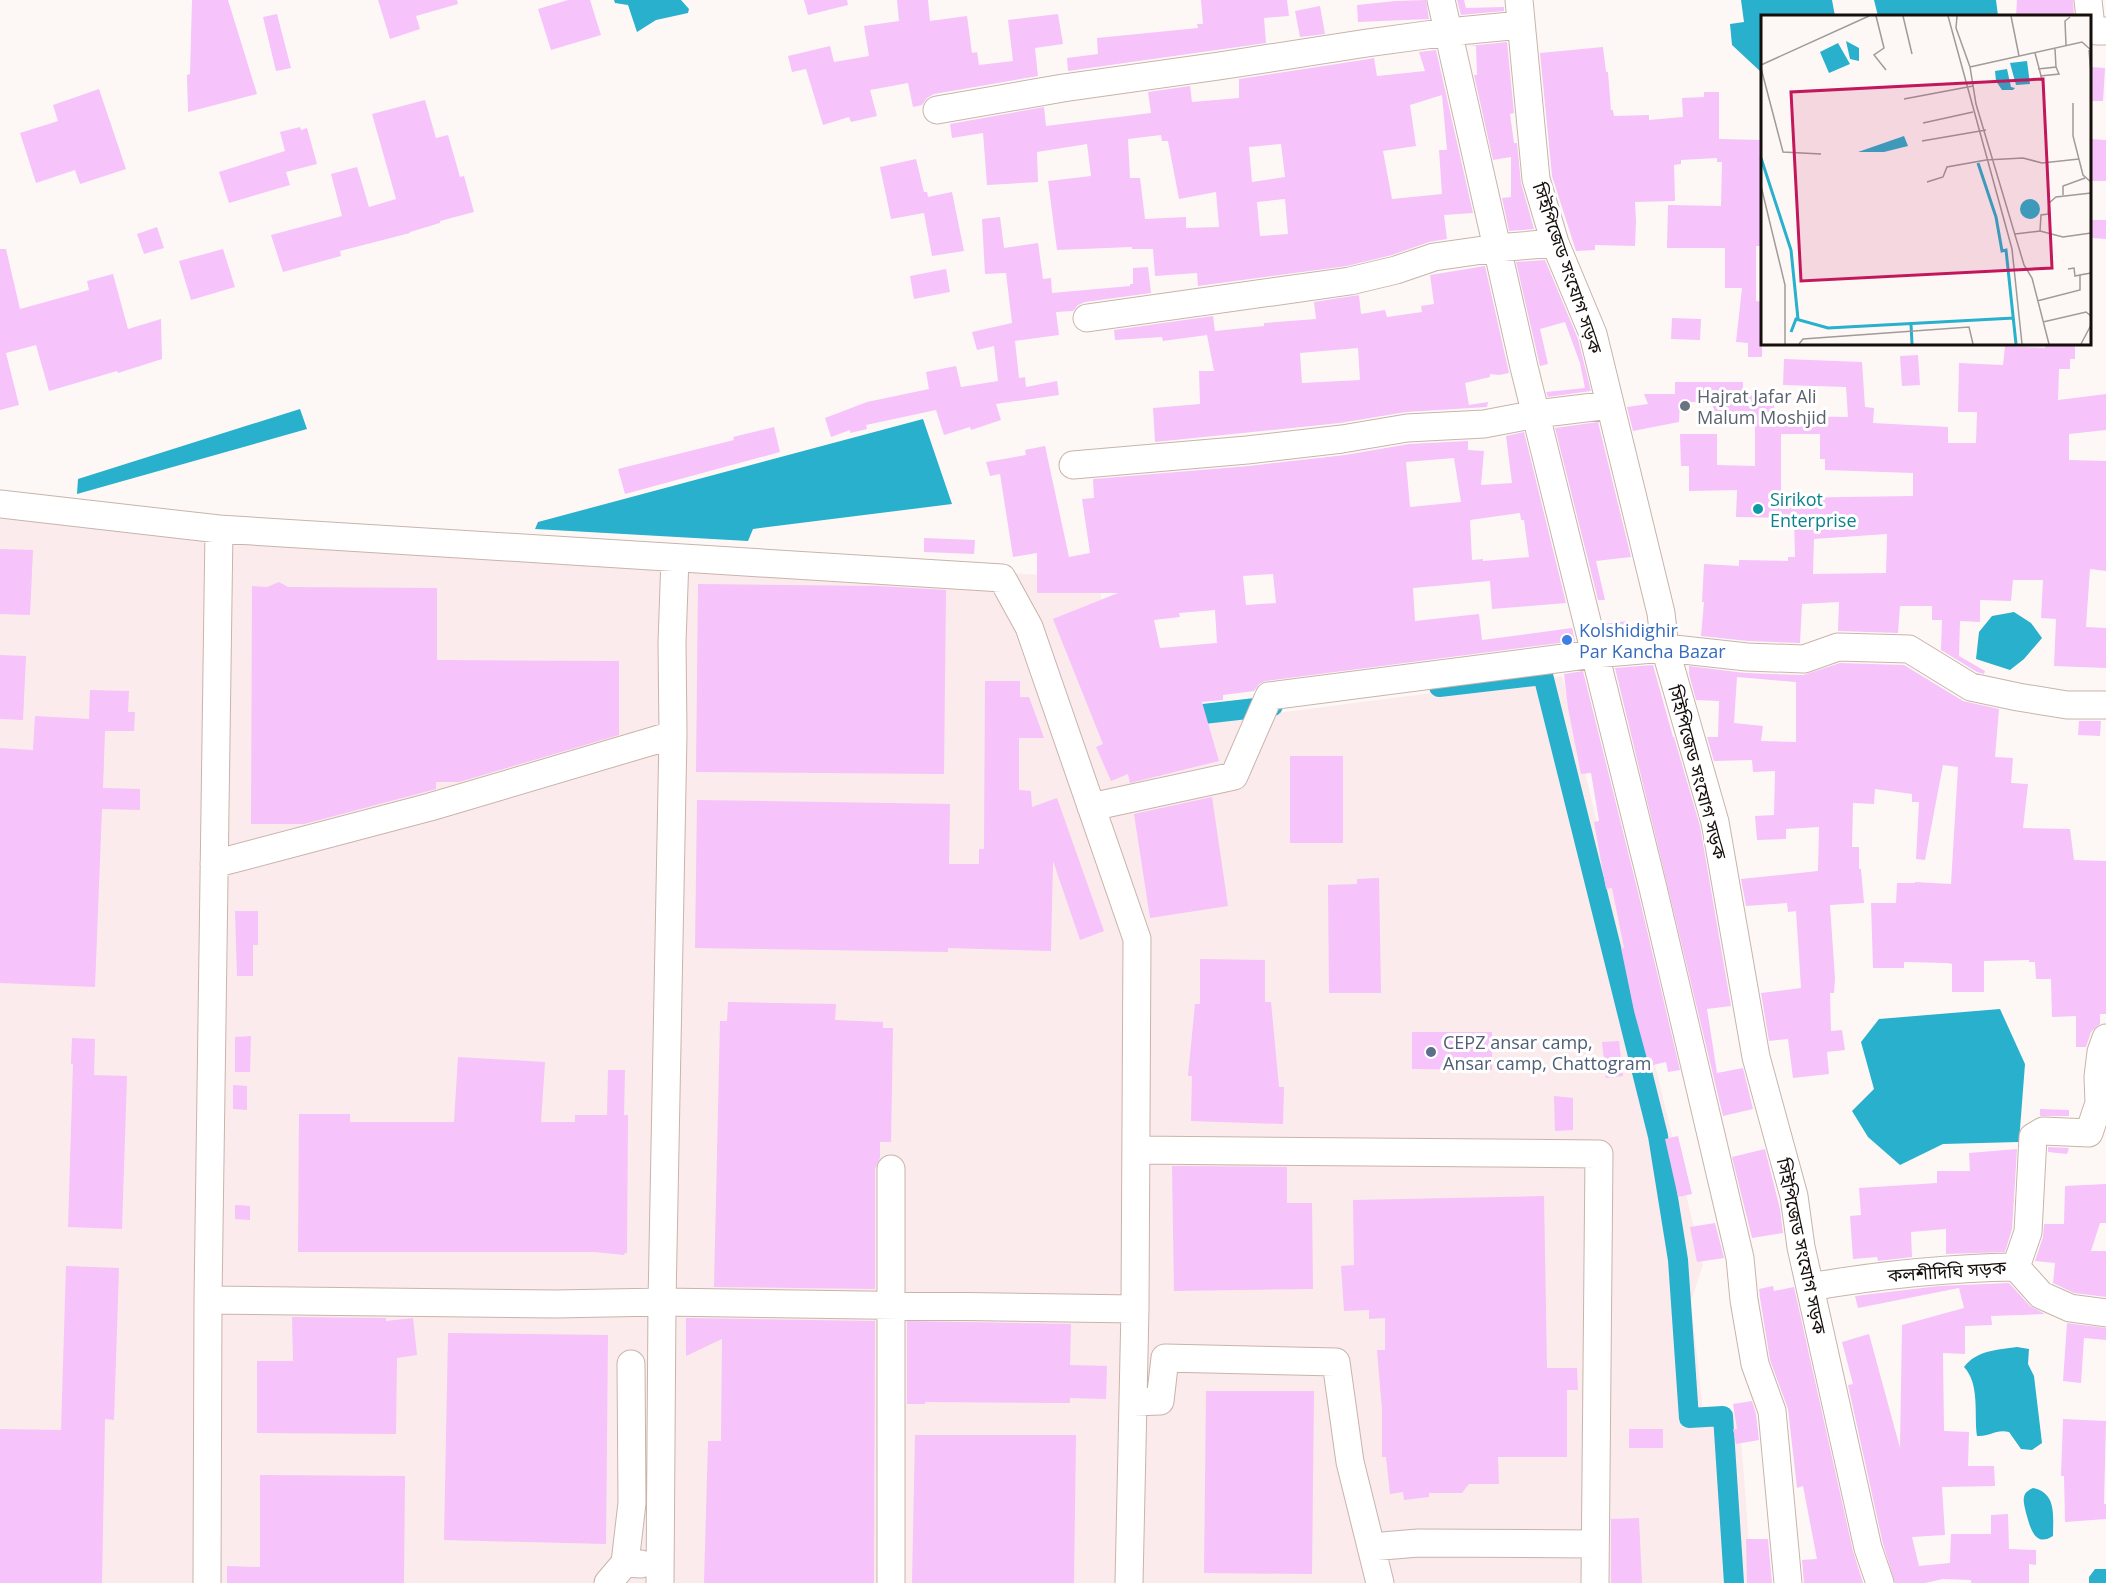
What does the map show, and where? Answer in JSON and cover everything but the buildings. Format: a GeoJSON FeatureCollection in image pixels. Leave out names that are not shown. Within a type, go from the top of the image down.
{"type":"FeatureCollection","features":[{"type":"Feature","properties":{"kind":"street"},"geometry":{"type":"LineString","coordinates":[[1441,0],[1536,414],[1653,888],[1740,1258],[1744,1300],[1755,1364],[1772,1412],[1788,1583]]}},
{"type":"Feature","properties":{"kind":"street"},"geometry":{"type":"LineString","coordinates":[[2088,0],[2090,15]]}},
{"type":"Feature","properties":{"kind":"street"},"geometry":{"type":"LineString","coordinates":[[937,110],[1063,88],[1448,32],[1520,12]]}},
{"type":"Feature","properties":{"kind":"street","name":"সিইপিজেড সংযোগ সড়ক"},"geometry":{"type":"LineString","coordinates":[[1520,12],[1536,179],[1555,243],[1593,334],[1661,613],[1665,648],[1715,822],[1755,1058],[1794,1196],[1801,1247],[1868,1548],[1880,1583]]}},
{"type":"Feature","properties":{"kind":"street"},"geometry":{"type":"LineString","coordinates":[[2091,27],[2096,31],[2106,31]]}},
{"type":"Feature","properties":{"kind":"street"},"geometry":{"type":"LineString","coordinates":[[1087,318],[1350,281],[1396,270],[1434,257],[1555,243]]}},
{"type":"Feature","properties":{"kind":"street"},"geometry":{"type":"LineString","coordinates":[[1072,465],[1248,450],[1342,439],[1407,428],[1484,424],[1536,414],[1610,405]]}},
{"type":"Feature","properties":{"kind":"street"},"geometry":{"type":"LineString","coordinates":[[0,504],[219,528],[1002,578],[1029,627],[1137,939],[1135,1309],[1129,1583]]}},
{"type":"Feature","properties":{"kind":"street"},"geometry":{"type":"LineString","coordinates":[[207,1583],[208,1300],[219,528]]}},
{"type":"Feature","properties":{"kind":"street"},"geometry":{"type":"LineString","coordinates":[[631,1364],[632,1503],[616,1573],[660,1574],[662,1302],[675,558]]}},
{"type":"Feature","properties":{"kind":"street"},"geometry":{"type":"LineString","coordinates":[[1091,807],[1234,776],[1269,696],[1594,654],[1665,648],[1747,657],[1804,659],[1838,647],[1909,649],[1971,687],[2067,705],[2106,705]]}},
{"type":"Feature","properties":{"kind":"street"},"geometry":{"type":"LineString","coordinates":[[214,864],[430,807],[673,735]]}},
{"type":"Feature","properties":{"kind":"street","name":"কলশীদিঘি সড়ক"},"geometry":{"type":"LineString","coordinates":[[1810,1287],[1877,1276],[1961,1268],[2016,1267],[2028,1232],[2034,1137],[2043,1131],[2089,1132],[2099,1103],[2098,1077],[2101,1052],[2106,1038]]}},
{"type":"Feature","properties":{"kind":"street"},"geometry":{"type":"LineString","coordinates":[[1136,1150],[1599,1154],[1595,1583]]}},
{"type":"Feature","properties":{"kind":"street"},"geometry":{"type":"LineString","coordinates":[[891,1169],[891,1583]]}},
{"type":"Feature","properties":{"kind":"street"},"geometry":{"type":"LineString","coordinates":[[2016,1267],[2041,1295],[2070,1308],[2106,1313]]}},
{"type":"Feature","properties":{"kind":"street"},"geometry":{"type":"LineString","coordinates":[[208,1300],[555,1304],[662,1302],[1135,1309]]}},
{"type":"Feature","properties":{"kind":"street"},"geometry":{"type":"LineString","coordinates":[[1133,1402],[1160,1401],[1165,1358],[1336,1362],[1350,1462],[1380,1583]]}},
{"type":"Feature","properties":{"kind":"street"},"geometry":{"type":"LineString","coordinates":[[1371,1547],[1418,1543],[1595,1544]]}},
{"type":"Feature","properties":{"kind":"shaded area"},"geometry":{"type":"Polygon","coordinates":[[[0,500],[1097,579],[1134,737],[1247,717],[1562,676],[1703,1265],[1691,1301],[1703,1412],[1739,1411],[1752,1583],[0,1583],[0,500]]]}},
{"type":"Feature","properties":{"kind":"water"},"geometry":{"type":"Polygon","coordinates":[[[614,0],[681,0],[689,9],[688,13],[656,20],[637,32],[628,5],[615,3],[614,0]]]}},
{"type":"Feature","properties":{"kind":"water"},"geometry":{"type":"Polygon","coordinates":[[[1741,0],[1832,0],[1835,15],[1761,15],[1761,72],[1732,45],[1730,24],[1744,22],[1741,0]]]}},
{"type":"Feature","properties":{"kind":"water"},"geometry":{"type":"Polygon","coordinates":[[[1874,0],[1996,0],[1998,15],[1878,15],[1874,0]]]}},
{"type":"Feature","properties":{"kind":"water"},"geometry":{"type":"Polygon","coordinates":[[[300,409],[307,429],[77,494],[78,479],[300,409]]]}},
{"type":"Feature","properties":{"kind":"water"},"geometry":{"type":"Polygon","coordinates":[[[923,419],[952,504],[753,529],[748,541],[535,529],[538,522],[923,419]]]}},
{"type":"Feature","properties":{"kind":"water"},"geometry":{"type":"Polygon","coordinates":[[[2014,612],[2031,623],[2042,638],[2024,659],[2010,670],[1976,659],[1979,632],[1992,616],[2014,612]]]}},
{"type":"Feature","properties":{"kind":"water"},"geometry":{"type":"Polygon","coordinates":[[[2000,1009],[2025,1064],[2019,1142],[1943,1144],[1900,1165],[1868,1137],[1852,1111],[1874,1089],[1861,1042],[1879,1019],[2000,1009]]]}},
{"type":"Feature","properties":{"kind":"water"},"geometry":{"type":"Polygon","coordinates":[[[2017,1347],[2029,1349],[2028,1364],[2034,1376],[2042,1443],[2032,1450],[2021,1449],[2009,1432],[1977,1436],[1974,1391],[1969,1374],[1964,1367],[1981,1354],[2017,1347]]]}},
{"type":"Feature","properties":{"kind":"water"},"geometry":{"type":"Polygon","coordinates":[[[2033,1488],[2046,1495],[2052,1506],[2053,1536],[2047,1539],[2037,1537],[2029,1524],[2024,1496],[2033,1488]]]}},
{"type":"Feature","properties":{"kind":"water"},"geometry":{"type":"Polygon","coordinates":[[[2095,1569],[2106,1569],[2106,1583],[2089,1583],[2089,1577],[2095,1569]]]}},
{"type":"Feature","properties":{"kind":"waterway"},"geometry":{"type":"LineString","coordinates":[[1439,687],[1543,675],[1658,1136],[1678,1260],[1689,1418],[1723,1416],[1734,1583]]}},
{"type":"Feature","properties":{"kind":"waterway"},"geometry":{"type":"LineString","coordinates":[[1186,716],[1273,706]]}},
{"type":"Feature","properties":{"kind":"place","name":"Hajrat Jafar Ali Malum Moshjid"},"geometry":{"type":"Point","coordinates":[1685,406]}},
{"type":"Feature","properties":{"kind":"place","name":"Sirikot Enterprise"},"geometry":{"type":"Point","coordinates":[1758,509]}},
{"type":"Feature","properties":{"kind":"place","name":"Kolshidighir Par Kancha Bazar"},"geometry":{"type":"Point","coordinates":[1567,640]}},
{"type":"Feature","properties":{"kind":"place","name":"CEPZ ansar camp, Ansar camp, Chattogram"},"geometry":{"type":"Point","coordinates":[1431,1052]}}]}
